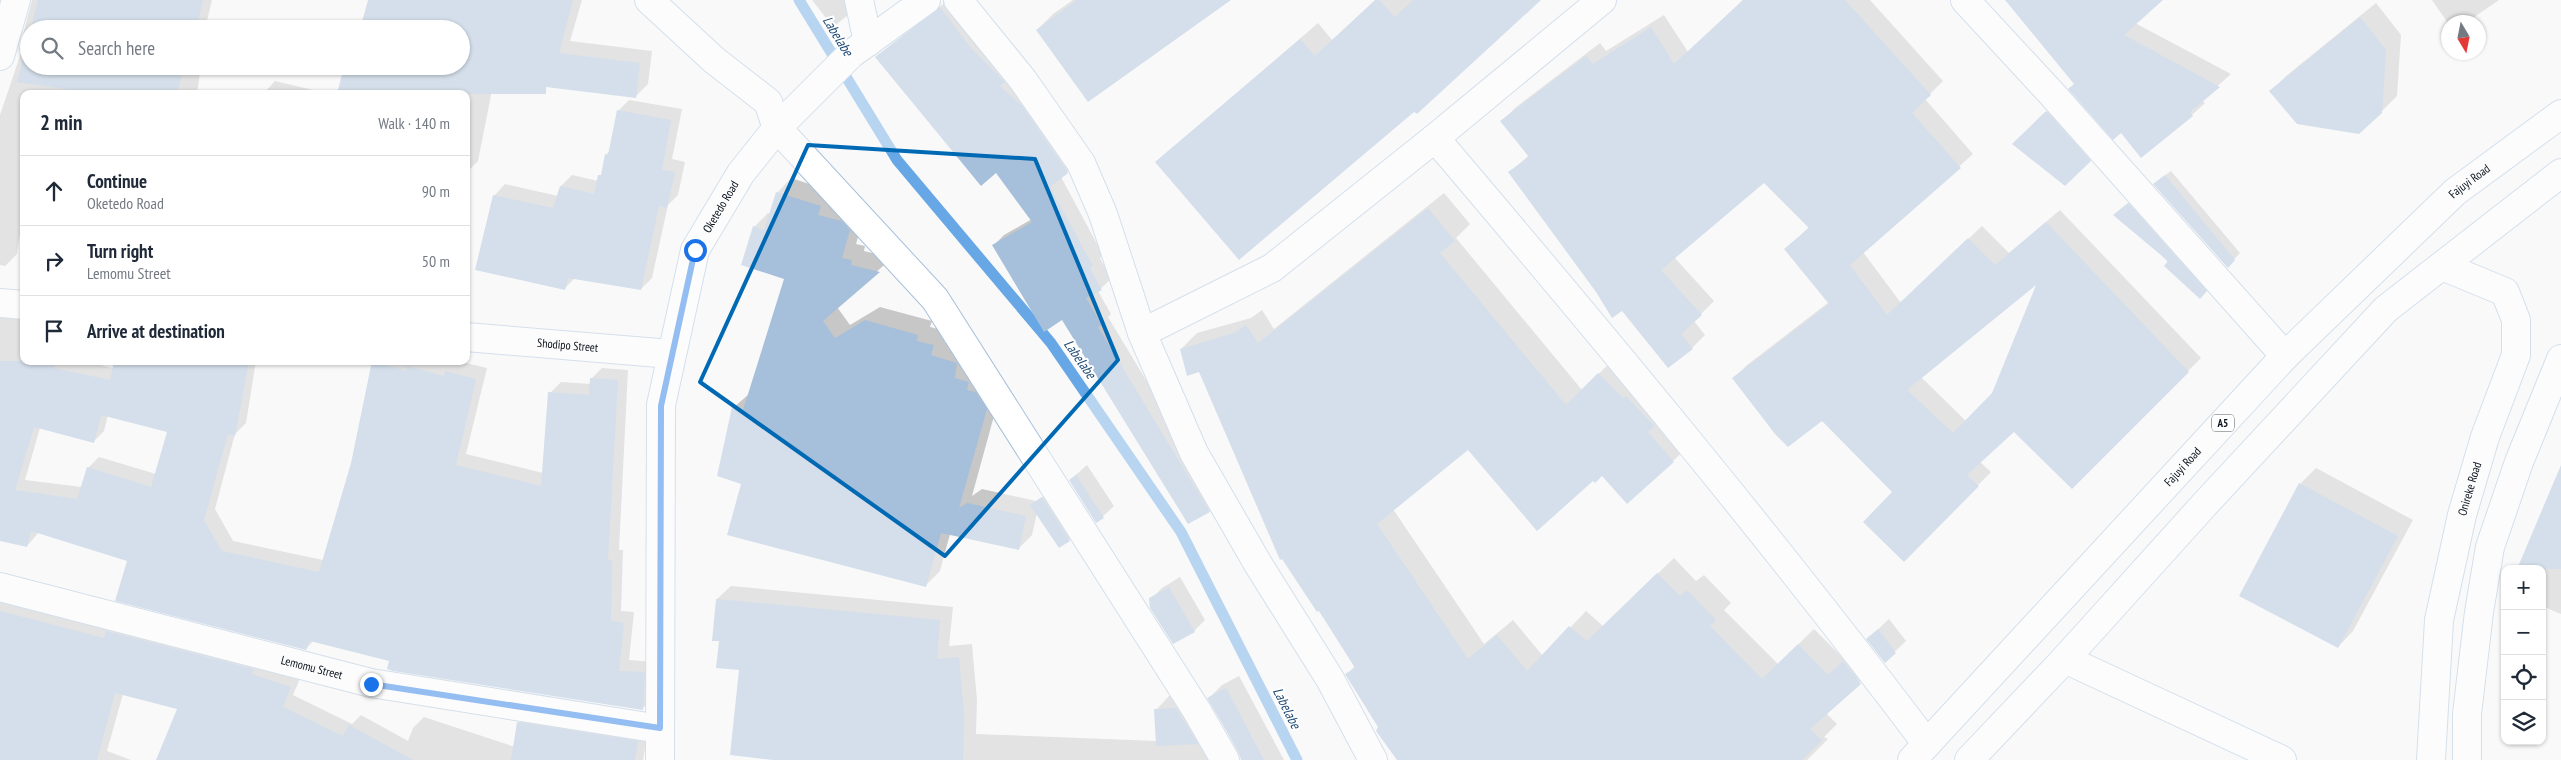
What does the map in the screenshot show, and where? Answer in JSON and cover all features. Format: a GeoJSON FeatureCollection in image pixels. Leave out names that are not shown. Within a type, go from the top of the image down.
{"type":"FeatureCollection","features":[{"type":"Feature","properties":{"kind":"main road"},"geometry":{"type":"LineString","coordinates":[[0,56],[16,0]]}},
{"type":"Feature","properties":{"kind":"main road"},"geometry":{"type":"LineString","coordinates":[[649,0],[714,60],[768,102],[935,300],[1197,711],[1225,760]]}},
{"type":"Feature","properties":{"kind":"main road"},"geometry":{"type":"LineString","coordinates":[[858,0],[859,48]]}},
{"type":"Feature","properties":{"kind":"main road","name":"Oketedo Road"},"geometry":{"type":"LineString","coordinates":[[660,760],[661,406],[695,250],[741,173],[785,120],[859,48],[926,0]]}},
{"type":"Feature","properties":{"kind":"main road"},"geometry":{"type":"LineString","coordinates":[[958,0],[1023,80],[1081,163],[1103,214],[1142,333],[1194,453],[1258,564],[1330,680],[1373,760]]}},
{"type":"Feature","properties":{"kind":"main road"},"geometry":{"type":"LineString","coordinates":[[1142,333],[1272,268],[1436,138],[1602,0]]}},
{"type":"Feature","properties":{"kind":"main road"},"geometry":{"type":"LineString","coordinates":[[1966,0],[2285,356]]}},
{"type":"Feature","properties":{"kind":"main road","name":"Fajuyi Road"},"geometry":{"type":"LineString","coordinates":[[1919,752],[2285,356],[2455,192],[2561,114]]}},
{"type":"Feature","properties":{"kind":"main road"},"geometry":{"type":"LineString","coordinates":[[1436,138],[1647,388],[1819,602],[1919,752]]}},
{"type":"Feature","properties":{"kind":"main road"},"geometry":{"type":"LineString","coordinates":[[1969,760],[2065,659],[2204,505],[2386,309],[2561,173]]}},
{"type":"Feature","properties":{"kind":"main road","name":"Onireke Road"},"geometry":{"type":"LineString","coordinates":[[2431,760],[2439,620],[2462,515],[2485,437],[2516,355],[2516,320],[2505,292],[2442,266]]}},
{"type":"Feature","properties":{"kind":"main road"},"geometry":{"type":"LineString","coordinates":[[0,303],[20,304]]}},
{"type":"Feature","properties":{"kind":"main road","name":"Shodipo Street"},"geometry":{"type":"LineString","coordinates":[[470,336],[671,354]]}},
{"type":"Feature","properties":{"kind":"main road"},"geometry":{"type":"LineString","coordinates":[[2467,760],[2467,714],[2479,612],[2490,547],[2518,462],[2561,359]]}},
{"type":"Feature","properties":{"kind":"main road","name":"Lemomu Street"},"geometry":{"type":"LineString","coordinates":[[0,587],[371,684],[660,728]]}},
{"type":"Feature","properties":{"kind":"main road"},"geometry":{"type":"LineString","coordinates":[[2065,659],[2282,760]]}},
{"type":"Feature","properties":{"kind":"highlighted area"},"geometry":{"type":"Polygon","coordinates":[[[808,145],[1035,159],[1118,360],[945,556],[700,382],[808,145]]]}},
{"type":"Feature","properties":{"kind":"building"},"geometry":{"type":"Polygon","coordinates":[[[38,0],[203,0],[198,20],[33,20],[38,0]]]}},
{"type":"Feature","properties":{"kind":"building"},"geometry":{"type":"Polygon","coordinates":[[[368,0],[573,0],[559,53],[640,63],[636,98],[546,87],[546,94],[470,94],[470,90],[338,90],[342,75],[470,75],[470,20],[362,20],[368,0]]]}},
{"type":"Feature","properties":{"kind":"building"},"geometry":{"type":"Polygon","coordinates":[[[1077,0],[1231,0],[1088,102],[1036,30],[1077,0]]]}},
{"type":"Feature","properties":{"kind":"building"},"geometry":{"type":"Polygon","coordinates":[[[1375,0],[1379,0],[1395,17],[1413,0],[1541,0],[1417,114],[1414,112],[1239,260],[1155,162],[1300,39],[1315,56],[1375,0]]]}},
{"type":"Feature","properties":{"kind":"building"},"geometry":{"type":"Polygon","coordinates":[[[1743,0],[1845,0],[1931,95],[1912,113],[1961,168],[1850,265],[1887,315],[1968,238],[1995,265],[2046,222],[2189,372],[2072,489],[2014,432],[1967,475],[1979,486],[1904,562],[1863,522],[1892,492],[1822,421],[1788,447],[1775,434],[1732,378],[1829,304],[1784,249],[1809,228],[1764,183],[1661,270],[1702,315],[1681,334],[1693,349],[1668,368],[1622,311],[1612,318],[1596,292],[1508,172],[1529,157],[1500,121],[1586,56],[1593,64],[1651,27],[1674,64],[1743,0]],[[2036,285],[1907,390],[1953,433],[1992,393],[2036,285]]]}},
{"type":"Feature","properties":{"kind":"building"},"geometry":{"type":"Polygon","coordinates":[[[2005,0],[2163,0],[2124,35],[2220,87],[2190,112],[2193,116],[2141,158],[2121,133],[2113,140],[2068,89],[2074,84],[2005,0]]]}},
{"type":"Feature","properties":{"kind":"building"},"geometry":{"type":"Polygon","coordinates":[[[940,7],[970,47],[1005,82],[1000,86],[1022,106],[1068,173],[1050,187],[1093,266],[1090,268],[1102,290],[1086,298],[1102,325],[1098,327],[1210,512],[1188,524],[1062,320],[1044,332],[992,245],[1032,222],[996,173],[981,186],[875,57],[940,7]]]}},
{"type":"Feature","properties":{"kind":"building"},"geometry":{"type":"Polygon","coordinates":[[[2360,17],[2386,50],[2382,113],[2359,134],[2297,124],[2269,91],[2360,17]]]}},
{"type":"Feature","properties":{"kind":"building"},"geometry":{"type":"Polygon","coordinates":[[[20,71],[20,75],[182,75],[178,90],[72,90],[17,82],[20,71]]]}},
{"type":"Feature","properties":{"kind":"building"},"geometry":{"type":"Polygon","coordinates":[[[617,110],[671,120],[662,170],[675,172],[667,208],[659,206],[641,290],[568,278],[565,290],[475,270],[493,195],[553,208],[560,186],[594,194],[598,175],[601,175],[605,154],[608,155],[617,110]]]}},
{"type":"Feature","properties":{"kind":"building"},"geometry":{"type":"Polygon","coordinates":[[[2046,111],[2091,161],[2065,186],[2012,144],[2046,111]]]}},
{"type":"Feature","properties":{"kind":"building"},"geometry":{"type":"Polygon","coordinates":[[[2165,175],[2235,260],[2228,268],[2153,184],[2165,175]]]}},
{"type":"Feature","properties":{"kind":"building"},"geometry":{"type":"Polygon","coordinates":[[[776,192],[821,206],[818,215],[842,221],[850,230],[842,258],[852,260],[851,265],[880,272],[823,321],[835,338],[865,320],[918,335],[917,341],[934,345],[931,355],[957,363],[955,378],[969,382],[967,390],[976,392],[987,409],[959,508],[967,503],[1026,516],[1019,550],[941,533],[926,587],[727,535],[741,484],[717,476],[732,407],[743,410],[784,279],[741,265],[753,226],[764,230],[776,192]]]}},
{"type":"Feature","properties":{"kind":"building"},"geometry":{"type":"Polygon","coordinates":[[[2128,203],[2207,291],[2200,299],[2164,266],[2168,261],[2113,215],[2128,203]]]}},
{"type":"Feature","properties":{"kind":"building"},"geometry":{"type":"Polygon","coordinates":[[[1428,208],[1455,241],[1440,253],[1566,405],[1598,373],[1623,398],[1626,396],[1654,426],[1648,432],[1674,462],[1627,504],[1602,476],[1595,483],[1593,481],[1537,531],[1468,450],[1377,524],[1468,659],[1497,635],[1527,671],[1569,626],[1587,641],[1657,573],[1680,596],[1687,590],[1716,620],[1710,626],[1762,679],[1798,644],[1828,675],[1843,661],[1855,676],[1861,684],[1810,729],[1822,740],[1802,760],[1397,760],[1376,731],[1378,727],[1345,674],[1355,668],[1319,611],[1317,612],[1282,559],[1280,560],[1199,372],[1187,376],[1180,349],[1234,333],[1246,325],[1258,343],[1428,208]]]}},
{"type":"Feature","properties":{"kind":"building"},"geometry":{"type":"Polygon","coordinates":[[[0,361],[20,361],[20,365],[54,365],[54,368],[110,380],[113,365],[248,365],[235,436],[228,434],[204,520],[222,551],[319,572],[351,463],[371,365],[386,365],[406,371],[407,366],[444,376],[445,371],[476,379],[456,465],[541,486],[548,392],[589,395],[590,378],[618,380],[608,560],[612,561],[611,621],[624,623],[619,671],[645,672],[643,710],[393,671],[387,669],[389,661],[310,641],[306,650],[115,601],[127,561],[31,531],[27,547],[0,541],[0,361]],[[101,415],[94,443],[34,427],[15,490],[77,499],[87,467],[151,487],[167,432],[101,415]]]}},
{"type":"Feature","properties":{"kind":"building"},"geometry":{"type":"Polygon","coordinates":[[[2561,465],[2561,569],[2546,569],[2546,565],[2519,565],[2561,465]]]}},
{"type":"Feature","properties":{"kind":"building"},"geometry":{"type":"Polygon","coordinates":[[[1076,475],[1104,518],[1096,523],[1069,480],[1076,475]]]}},
{"type":"Feature","properties":{"kind":"building"},"geometry":{"type":"Polygon","coordinates":[[[2299,483],[2398,536],[2338,648],[2239,596],[2299,483]]]}},
{"type":"Feature","properties":{"kind":"building"},"geometry":{"type":"Polygon","coordinates":[[[1042,497],[1070,541],[1059,548],[1030,505],[1042,497]]]}},
{"type":"Feature","properties":{"kind":"building"},"geometry":{"type":"Polygon","coordinates":[[[1169,587],[1195,632],[1173,644],[1150,608],[1149,598],[1169,587]]]}},
{"type":"Feature","properties":{"kind":"building"},"geometry":{"type":"Polygon","coordinates":[[[716,599],[940,620],[937,659],[959,657],[964,714],[963,760],[773,760],[730,755],[739,670],[716,668],[719,641],[712,641],[716,599]]]}},
{"type":"Feature","properties":{"kind":"building"},"geometry":{"type":"Polygon","coordinates":[[[0,611],[104,638],[106,631],[253,669],[252,674],[291,687],[283,707],[343,736],[349,725],[413,760],[156,760],[177,709],[115,693],[97,760],[0,760],[0,611]]]}},
{"type":"Feature","properties":{"kind":"building"},"geometry":{"type":"Polygon","coordinates":[[[1878,629],[1896,653],[1885,663],[1866,639],[1878,629]]]}},
{"type":"Feature","properties":{"kind":"building"},"geometry":{"type":"Polygon","coordinates":[[[1226,688],[1264,760],[1241,760],[1239,752],[1207,698],[1226,688]]]}},
{"type":"Feature","properties":{"kind":"building"},"geometry":{"type":"Polygon","coordinates":[[[1176,708],[1198,744],[1156,746],[1154,709],[1176,708]]]}},
{"type":"Feature","properties":{"kind":"building"},"geometry":{"type":"Polygon","coordinates":[[[517,722],[638,741],[635,760],[511,760],[517,722]]]}},
{"type":"Feature","properties":{"kind":"waterway","name":"Labelabe"},"geometry":{"type":"LineString","coordinates":[[799,0],[897,160],[1051,343],[1181,532],[1297,760]]}},
{"type":"Feature","properties":{"kind":"route"},"geometry":{"type":"LineString","coordinates":[[371,684],[660,728],[661,406],[695,250]]}}]}
